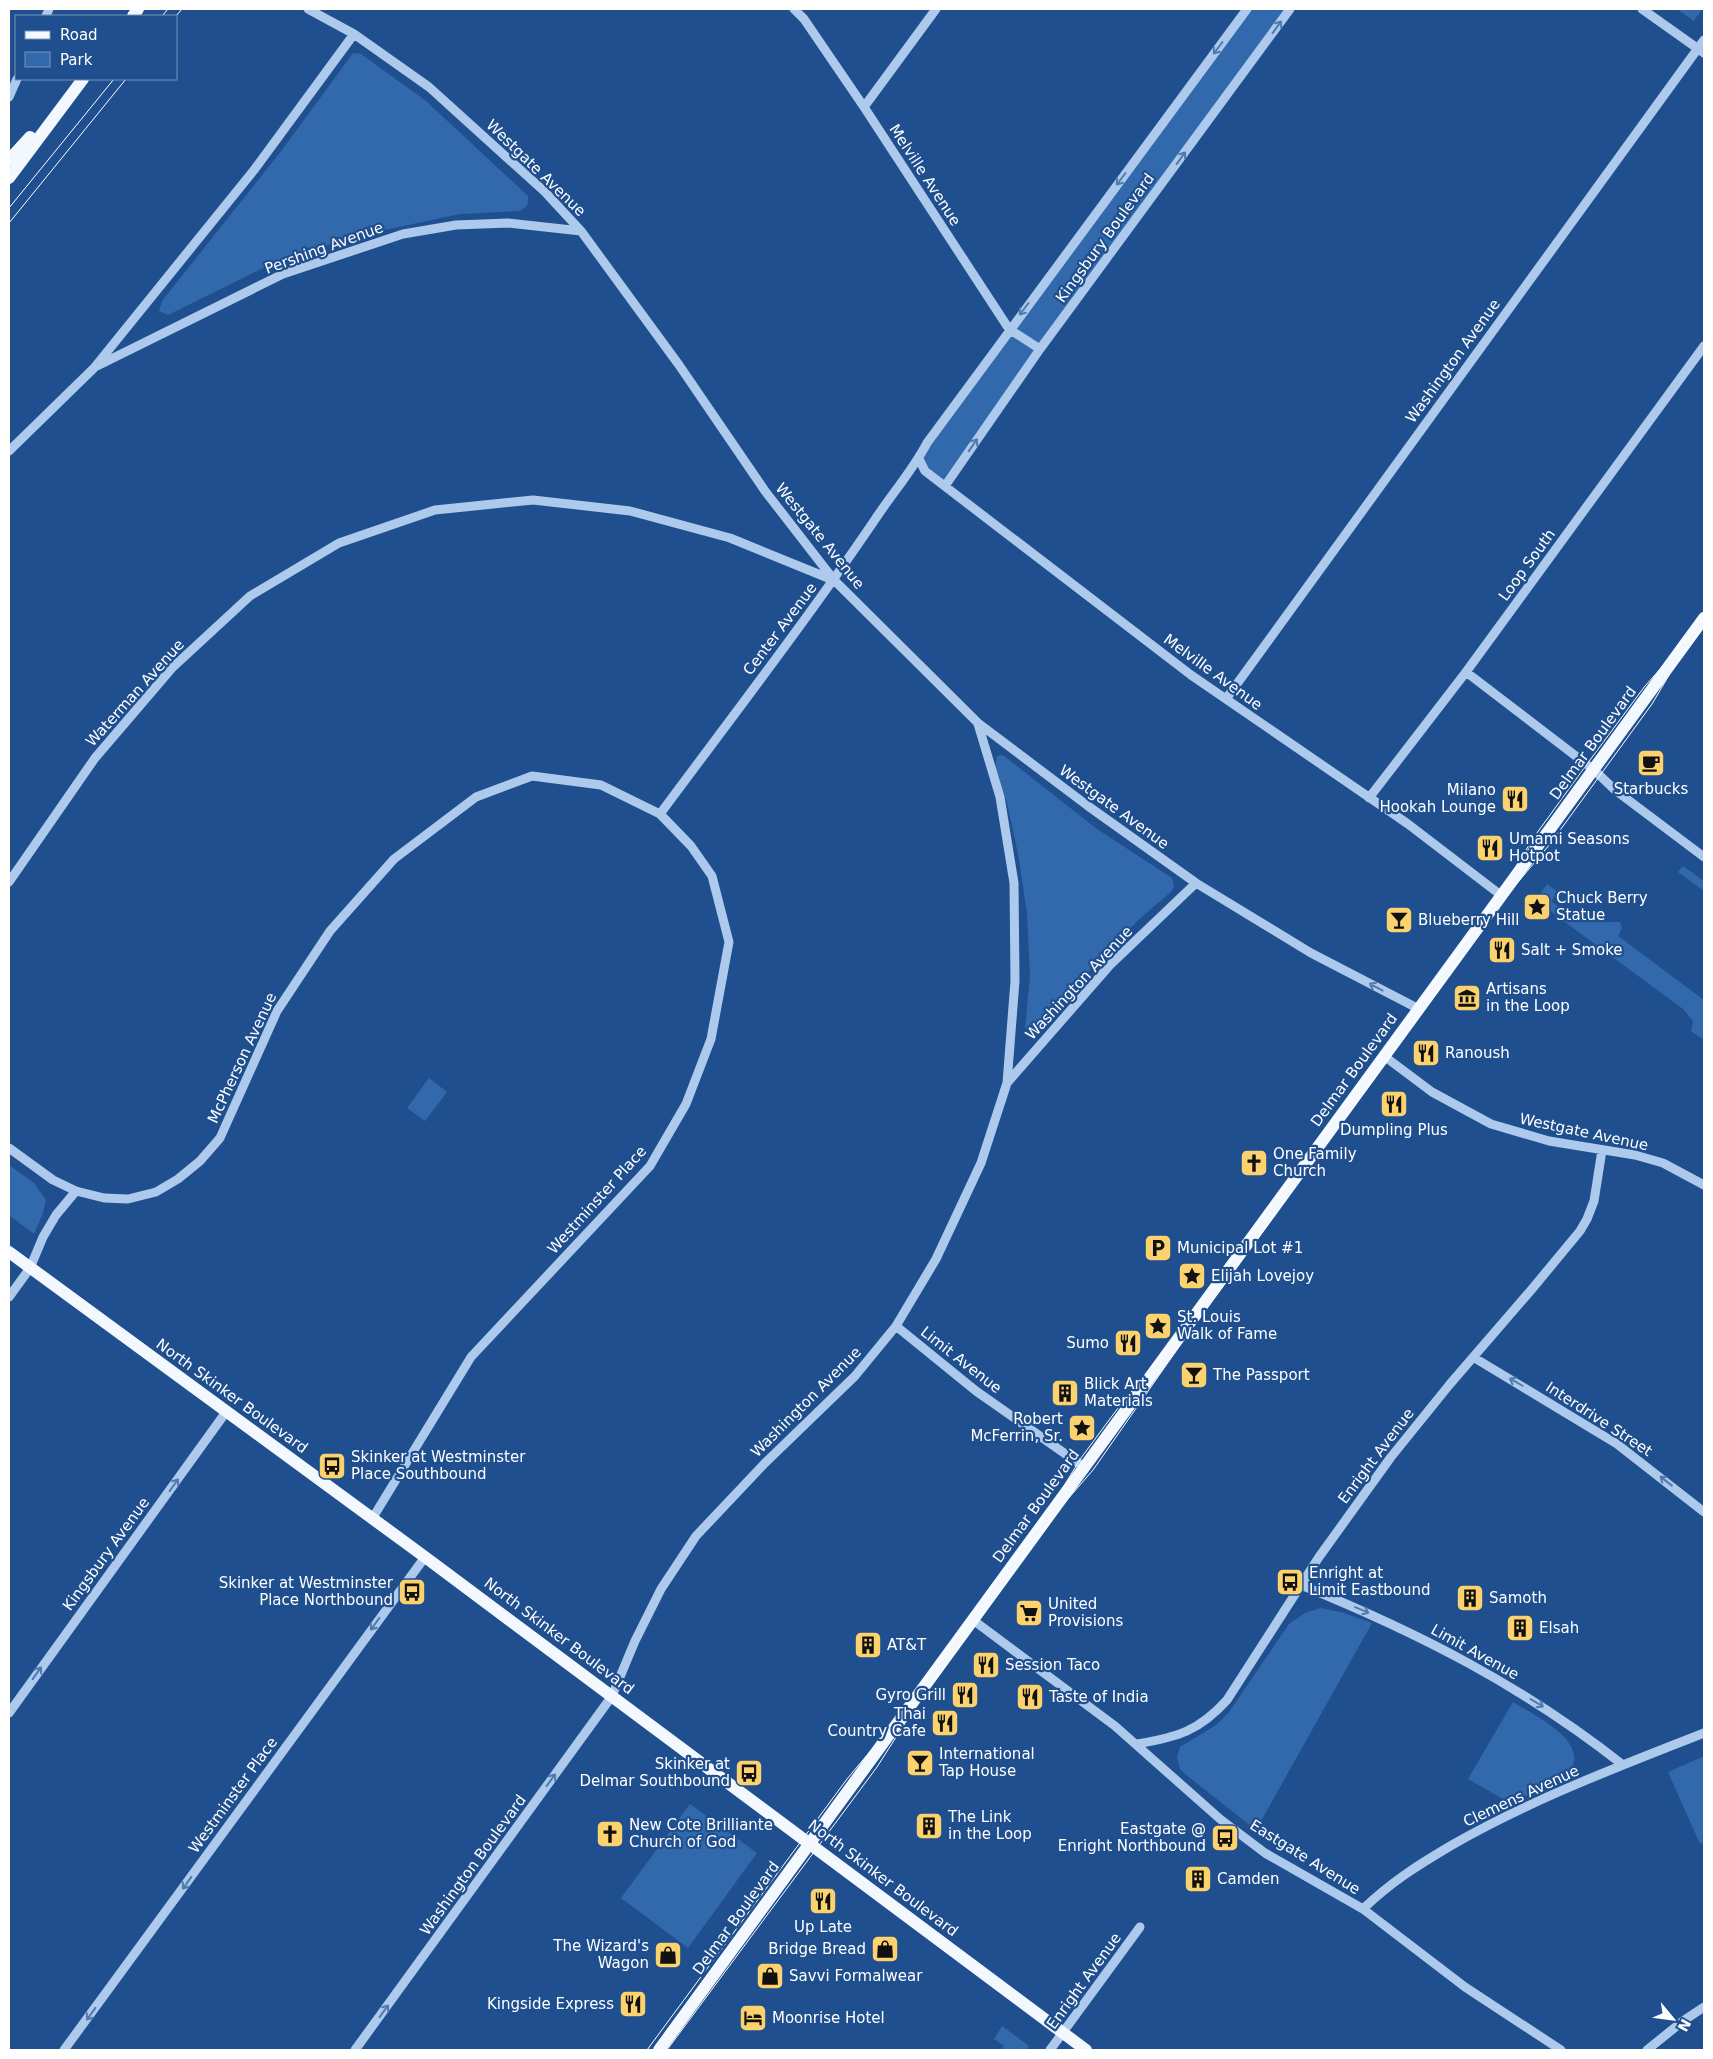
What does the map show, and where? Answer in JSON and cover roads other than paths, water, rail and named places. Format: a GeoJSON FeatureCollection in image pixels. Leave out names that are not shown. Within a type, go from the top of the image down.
{"type":"FeatureCollection","features":[{"type":"Feature","properties":{"kind":"main road"},"geometry":{"type":"LineString","coordinates":[[9,178],[82,80]]}},
{"type":"Feature","properties":{"kind":"main road"},"geometry":{"type":"LineString","coordinates":[[9,160],[74,90]]}},
{"type":"Feature","properties":{"kind":"main road","name":"Delmar Boulevard"},"geometry":{"type":"LineString","coordinates":[[659,2050],[1084,1467],[1264,1224],[1384,1056],[1704,618]]}},
{"type":"Feature","properties":{"kind":"main road","name":"North Skinker Boulevard"},"geometry":{"type":"LineString","coordinates":[[9,1252],[425,1557],[1086,2050]]}},
{"type":"Feature","properties":{"kind":"street","name":"Westgate Avenue"},"geometry":{"type":"LineString","coordinates":[[308,9],[354,34],[429,87],[545,192],[580,231],[679,365],[765,491],[834,580],[978,723],[1196,884],[1317,956],[1419,1009]]}},
{"type":"Feature","properties":{"kind":"street","name":"Melville Avenue"},"geometry":{"type":"LineString","coordinates":[[794,9],[804,18],[864,107],[1009,329],[1040,349]]}},
{"type":"Feature","properties":{"kind":"street"},"geometry":{"type":"LineString","coordinates":[[864,107],[936,9]]}},
{"type":"Feature","properties":{"kind":"street","name":"Kingsbury Boulevard"},"geometry":{"type":"LineString","coordinates":[[919,459],[927,443],[1009,329],[1247,9]]}},
{"type":"Feature","properties":{"kind":"street","name":"Kingsbury Boulevard"},"geometry":{"type":"LineString","coordinates":[[945,486],[1040,349],[1290,9]]}},
{"type":"Feature","properties":{"kind":"street"},"geometry":{"type":"LineString","coordinates":[[1642,9],[1701,51]]}},
{"type":"Feature","properties":{"kind":"street","name":"Pershing Avenue"},"geometry":{"type":"LineString","coordinates":[[9,451],[94,368],[254,170],[354,34]]}},
{"type":"Feature","properties":{"kind":"street","name":"Washington Avenue"},"geometry":{"type":"LineString","coordinates":[[1226,699],[1701,51],[1704,40]]}},
{"type":"Feature","properties":{"kind":"street"},"geometry":{"type":"LineString","coordinates":[[9,98],[17,80]]}},
{"type":"Feature","properties":{"kind":"street","name":"Pershing Avenue"},"geometry":{"type":"LineString","coordinates":[[94,368],[283,274],[402,234],[456,225],[508,224],[580,231]]}},
{"type":"Feature","properties":{"kind":"street","name":"Loop South"},"geometry":{"type":"LineString","coordinates":[[1369,798],[1466,672],[1704,346]]}},
{"type":"Feature","properties":{"kind":"street","name":"Melville Avenue"},"geometry":{"type":"LineString","coordinates":[[919,459],[925,471],[1190,675],[1408,824],[1502,896]]}},
{"type":"Feature","properties":{"kind":"street","name":"Center Avenue"},"geometry":{"type":"LineString","coordinates":[[660,814],[834,580],[892,494],[919,459]]}},
{"type":"Feature","properties":{"kind":"street","name":"Waterman Avenue"},"geometry":{"type":"LineString","coordinates":[[9,882],[95,758],[172,668],[250,596],[340,543],[435,510],[533,500],[630,511],[730,538],[834,580]]}},
{"type":"Feature","properties":{"kind":"street"},"geometry":{"type":"LineString","coordinates":[[1466,672],[1594,770],[1614,790],[1704,857]]}},
{"type":"Feature","properties":{"kind":"street","name":"Washington Avenue"},"geometry":{"type":"LineString","coordinates":[[612,1696],[635,1641],[661,1589],[696,1536],[765,1463],[855,1376],[896,1326],[936,1259],[981,1163],[1007,1083],[1015,981],[1014,882],[1000,797],[978,723]]}},
{"type":"Feature","properties":{"kind":"street","name":"McPherson Avenue"},"geometry":{"type":"LineString","coordinates":[[9,1148],[53,1180],[76,1191],[104,1198],[128,1199],[156,1192],[178,1179],[200,1161],[220,1138],[277,1011],[330,931],[394,859],[476,797],[532,776],[601,785],[660,814]]}},
{"type":"Feature","properties":{"kind":"street","name":"Westminster Place"},"geometry":{"type":"LineString","coordinates":[[372,1519],[471,1357],[650,1166],[686,1104],[711,1039],[729,942],[712,876],[691,846],[660,814]]}},
{"type":"Feature","properties":{"kind":"street","name":"Washington Avenue"},"geometry":{"type":"LineString","coordinates":[[1007,1083],[1110,965],[1196,884]]}},
{"type":"Feature","properties":{"kind":"street","name":"Westgate Avenue"},"geometry":{"type":"LineString","coordinates":[[1384,1056],[1432,1092],[1491,1124],[1549,1140],[1635,1155],[1663,1163],[1684,1173],[1704,1186]]}},
{"type":"Feature","properties":{"kind":"street","name":"Enright Avenue"},"geometry":{"type":"LineString","coordinates":[[1137,1744],[1187,1732],[1214,1715],[1241,1681],[1339,1529],[1391,1456],[1569,1245],[1587,1219],[1594,1200],[1602,1150]]}},
{"type":"Feature","properties":{"kind":"street"},"geometry":{"type":"LineString","coordinates":[[9,1296],[30,1268],[43,1237],[56,1215],[76,1191]]}},
{"type":"Feature","properties":{"kind":"street","name":"Limit Avenue"},"geometry":{"type":"LineString","coordinates":[[896,1326],[976,1391],[1084,1467]]}},
{"type":"Feature","properties":{"kind":"street","name":"Interdrive Street"},"geometry":{"type":"LineString","coordinates":[[1473,1357],[1617,1444],[1704,1512]]}},
{"type":"Feature","properties":{"kind":"street","name":"Kingsbury Avenue"},"geometry":{"type":"LineString","coordinates":[[9,1712],[226,1412]]}},
{"type":"Feature","properties":{"kind":"street","name":"Westminster Place"},"geometry":{"type":"LineString","coordinates":[[64,2050],[425,1557]]}},
{"type":"Feature","properties":{"kind":"street","name":"Limit Avenue"},"geometry":{"type":"LineString","coordinates":[[1301,1586],[1412,1633],[1491,1675],[1547,1708],[1622,1765]]}},
{"type":"Feature","properties":{"kind":"street","name":"Eastgate Avenue"},"geometry":{"type":"LineString","coordinates":[[973,1620],[1137,1744],[1214,1814],[1265,1853],[1363,1909],[1464,1987],[1561,2050]]}},
{"type":"Feature","properties":{"kind":"street","name":"Washington Boulevard"},"geometry":{"type":"LineString","coordinates":[[355,2050],[612,1696]]}},
{"type":"Feature","properties":{"kind":"street","name":"Clemens Avenue"},"geometry":{"type":"LineString","coordinates":[[1363,1909],[1384,1889],[1408,1871],[1489,1824],[1543,1798],[1704,1733]]}},
{"type":"Feature","properties":{"kind":"street","name":"Enright Avenue"},"geometry":{"type":"LineString","coordinates":[[1050,2050],[1140,1927]]}},
{"type":"Feature","properties":{"kind":"street"},"geometry":{"type":"LineString","coordinates":[[1647,2050],[1704,2007]]}},
{"type":"Feature","properties":{"kind":"tram line"},"geometry":{"type":"LineString","coordinates":[[163,15],[168,9]]}},
{"type":"Feature","properties":{"kind":"tram line"},"geometry":{"type":"LineString","coordinates":[[177,15],[182,9]]}},
{"type":"Feature","properties":{"kind":"tram line"},"geometry":{"type":"LineString","coordinates":[[9,208],[113,80]]}},
{"type":"Feature","properties":{"kind":"tram line"},"geometry":{"type":"LineString","coordinates":[[9,223],[125,80]]}},
{"type":"Feature","properties":{"kind":"tram line"},"geometry":{"type":"LineString","coordinates":[[647,2050],[847,1779],[888,1730],[1053,1504],[1081,1458],[1118,1408],[1163,1353],[1499,894],[1534,837],[1587,764],[1645,686],[1671,657],[1704,611]]}},
{"type":"Feature","properties":{"kind":"tram line"},"geometry":{"type":"LineString","coordinates":[[1503,900],[1550,844],[1652,704],[1675,665],[1704,625]]}},
{"type":"Feature","properties":{"kind":"tram line"},"geometry":{"type":"LineString","coordinates":[[667,2050],[877,1767],[914,1709],[1060,1508],[1093,1470],[1183,1341],[1471,945]]}},
{"type":"Feature","properties":{"kind":"place","name":"Starbucks"},"geometry":{"type":"Point","coordinates":[1651,763]}},
{"type":"Feature","properties":{"kind":"place","name":"Milano Hookah Lounge"},"geometry":{"type":"Point","coordinates":[1515,799]}},
{"type":"Feature","properties":{"kind":"place","name":"Umami Seasons Hotpot"},"geometry":{"type":"Point","coordinates":[1490,848]}},
{"type":"Feature","properties":{"kind":"place","name":"Chuck Berry Statue"},"geometry":{"type":"Point","coordinates":[1537,907]}},
{"type":"Feature","properties":{"kind":"place","name":"Blueberry Hill"},"geometry":{"type":"Point","coordinates":[1399,920]}},
{"type":"Feature","properties":{"kind":"place","name":"Salt + Smoke"},"geometry":{"type":"Point","coordinates":[1502,950]}},
{"type":"Feature","properties":{"kind":"place","name":"Artisans in the Loop"},"geometry":{"type":"Point","coordinates":[1467,998]}},
{"type":"Feature","properties":{"kind":"place","name":"Ranoush"},"geometry":{"type":"Point","coordinates":[1426,1053]}},
{"type":"Feature","properties":{"kind":"place","name":"Dumpling Plus"},"geometry":{"type":"Point","coordinates":[1394,1104]}},
{"type":"Feature","properties":{"kind":"place","name":"One Family Church"},"geometry":{"type":"Point","coordinates":[1254,1163]}},
{"type":"Feature","properties":{"kind":"place","name":"Municipal Lot #1"},"geometry":{"type":"Point","coordinates":[1158,1248]}},
{"type":"Feature","properties":{"kind":"place","name":"Elijah Lovejoy"},"geometry":{"type":"Point","coordinates":[1192,1276]}},
{"type":"Feature","properties":{"kind":"place","name":"St. Louis Walk of Fame"},"geometry":{"type":"Point","coordinates":[1158,1326]}},
{"type":"Feature","properties":{"kind":"place","name":"Sumo"},"geometry":{"type":"Point","coordinates":[1128,1343]}},
{"type":"Feature","properties":{"kind":"place","name":"The Passport"},"geometry":{"type":"Point","coordinates":[1194,1375]}},
{"type":"Feature","properties":{"kind":"place","name":"Blick Art Materials"},"geometry":{"type":"Point","coordinates":[1065,1393]}},
{"type":"Feature","properties":{"kind":"place","name":"Robert McFerrin, Sr."},"geometry":{"type":"Point","coordinates":[1082,1428]}},
{"type":"Feature","properties":{"kind":"place","name":"Skinker at Westminster Place Southbound"},"geometry":{"type":"Point","coordinates":[332,1466]}},
{"type":"Feature","properties":{"kind":"place","name":"Enright at Limit Eastbound"},"geometry":{"type":"Point","coordinates":[1290,1582]}},
{"type":"Feature","properties":{"kind":"place","name":"Skinker at Westminster Place Northbound"},"geometry":{"type":"Point","coordinates":[412,1592]}},
{"type":"Feature","properties":{"kind":"place","name":"Samoth"},"geometry":{"type":"Point","coordinates":[1470,1598]}},
{"type":"Feature","properties":{"kind":"place","name":"United Provisions"},"geometry":{"type":"Point","coordinates":[1029,1613]}},
{"type":"Feature","properties":{"kind":"place","name":"Elsah"},"geometry":{"type":"Point","coordinates":[1520,1628]}},
{"type":"Feature","properties":{"kind":"place","name":"AT&T"},"geometry":{"type":"Point","coordinates":[868,1645]}},
{"type":"Feature","properties":{"kind":"place","name":"Session Taco"},"geometry":{"type":"Point","coordinates":[986,1665]}},
{"type":"Feature","properties":{"kind":"place","name":"Gyro Grill"},"geometry":{"type":"Point","coordinates":[965,1695]}},
{"type":"Feature","properties":{"kind":"place","name":"Taste of India"},"geometry":{"type":"Point","coordinates":[1030,1697]}},
{"type":"Feature","properties":{"kind":"place","name":"Thai Country Cafe"},"geometry":{"type":"Point","coordinates":[945,1723]}},
{"type":"Feature","properties":{"kind":"place","name":"International Tap House"},"geometry":{"type":"Point","coordinates":[920,1763]}},
{"type":"Feature","properties":{"kind":"place","name":"Skinker at Delmar Southbound"},"geometry":{"type":"Point","coordinates":[749,1773]}},
{"type":"Feature","properties":{"kind":"place","name":"The Link in the Loop"},"geometry":{"type":"Point","coordinates":[929,1826]}},
{"type":"Feature","properties":{"kind":"place","name":"New Cote Brilliante Church of God"},"geometry":{"type":"Point","coordinates":[610,1834]}},
{"type":"Feature","properties":{"kind":"place","name":"Eastgate @ Enright Northbound"},"geometry":{"type":"Point","coordinates":[1225,1838]}},
{"type":"Feature","properties":{"kind":"place","name":"Camden"},"geometry":{"type":"Point","coordinates":[1198,1879]}},
{"type":"Feature","properties":{"kind":"place","name":"Up Late"},"geometry":{"type":"Point","coordinates":[823,1901]}},
{"type":"Feature","properties":{"kind":"place","name":"Bridge Bread"},"geometry":{"type":"Point","coordinates":[885,1949]}},
{"type":"Feature","properties":{"kind":"place","name":"The Wizard's Wagon"},"geometry":{"type":"Point","coordinates":[668,1955]}},
{"type":"Feature","properties":{"kind":"place","name":"Savvi Formalwear"},"geometry":{"type":"Point","coordinates":[770,1976]}},
{"type":"Feature","properties":{"kind":"place","name":"Kingside Express"},"geometry":{"type":"Point","coordinates":[633,2004]}},
{"type":"Feature","properties":{"kind":"place","name":"Moonrise Hotel"},"geometry":{"type":"Point","coordinates":[753,2018]}}]}
